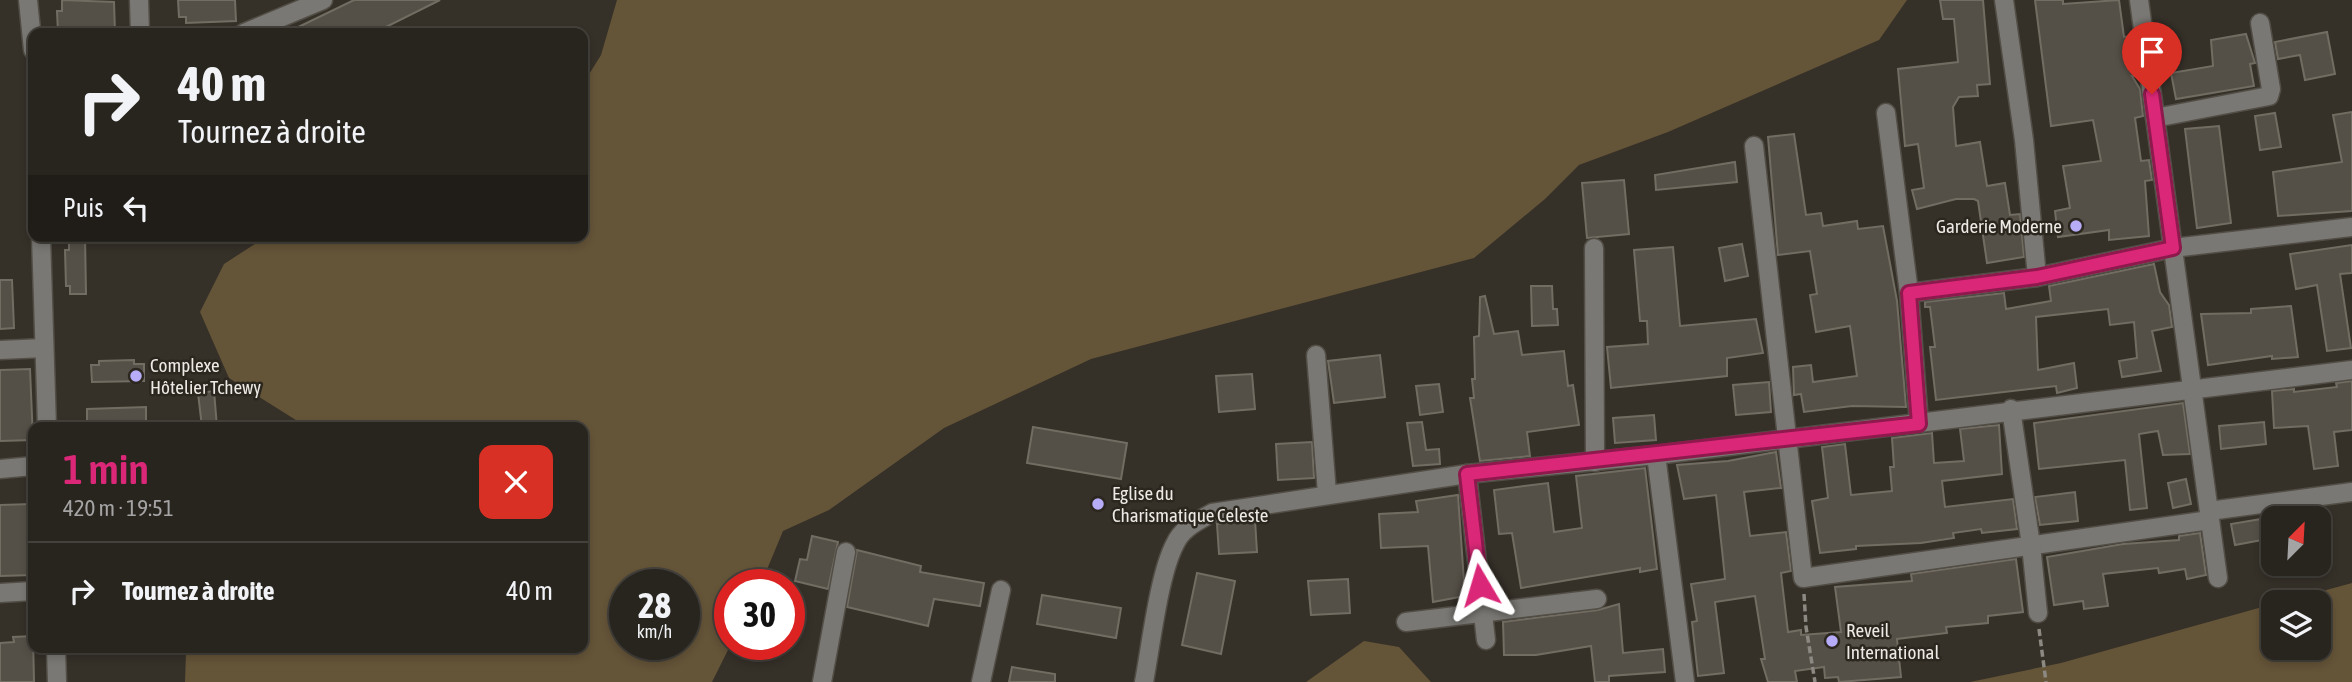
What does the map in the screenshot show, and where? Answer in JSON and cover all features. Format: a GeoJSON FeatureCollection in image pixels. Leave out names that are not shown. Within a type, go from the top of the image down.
{"type":"FeatureCollection","features":[{"type":"Feature","properties":{"kind":"street"},"geometry":{"type":"LineString","coordinates":[[28,0],[31,28]]}},
{"type":"Feature","properties":{"kind":"street"},"geometry":{"type":"LineString","coordinates":[[139,0],[140,28]]}},
{"type":"Feature","properties":{"kind":"street"},"geometry":{"type":"LineString","coordinates":[[256,28],[323,0]]}},
{"type":"Feature","properties":{"kind":"street"},"geometry":{"type":"LineString","coordinates":[[2004,0],[2024,140],[2037,277]]}},
{"type":"Feature","properties":{"kind":"street"},"geometry":{"type":"LineString","coordinates":[[2139,0],[2218,578]]}},
{"type":"Feature","properties":{"kind":"street"},"geometry":{"type":"LineString","coordinates":[[2155,118],[2260,100],[2269,96],[2271,89],[2260,23]]}},
{"type":"Feature","properties":{"kind":"street"},"geometry":{"type":"LineString","coordinates":[[1886,113],[1909,293],[1919,424]]}},
{"type":"Feature","properties":{"kind":"street"},"geometry":{"type":"LineString","coordinates":[[1754,146],[1803,578],[2031,545],[2352,492]]}},
{"type":"Feature","properties":{"kind":"street"},"geometry":{"type":"LineString","coordinates":[[1909,293],[2037,277],[2173,248],[2352,227]]}},
{"type":"Feature","properties":{"kind":"street"},"geometry":{"type":"LineString","coordinates":[[41,242],[47,422]]}},
{"type":"Feature","properties":{"kind":"street"},"geometry":{"type":"LineString","coordinates":[[1594,248],[1595,462]]}},
{"type":"Feature","properties":{"kind":"street"},"geometry":{"type":"LineString","coordinates":[[0,350],[44,348]]}},
{"type":"Feature","properties":{"kind":"street"},"geometry":{"type":"LineString","coordinates":[[1316,355],[1327,493]]}},
{"type":"Feature","properties":{"kind":"street"},"geometry":{"type":"LineString","coordinates":[[1144,682],[1175,542],[1192,523],[1212,513],[1327,493],[1467,474],[1656,455],[1788,437],[1919,424],[2011,409],[2352,370]]}},
{"type":"Feature","properties":{"kind":"street"},"geometry":{"type":"LineString","coordinates":[[2011,409],[2038,612]]}},
{"type":"Feature","properties":{"kind":"street"},"geometry":{"type":"LineString","coordinates":[[1656,455],[1685,682]]}},
{"type":"Feature","properties":{"kind":"street"},"geometry":{"type":"LineString","coordinates":[[0,469],[28,466]]}},
{"type":"Feature","properties":{"kind":"street"},"geometry":{"type":"LineString","coordinates":[[1467,474],[1486,640]]}},
{"type":"Feature","properties":{"kind":"street"},"geometry":{"type":"LineString","coordinates":[[822,682],[846,552]]}},
{"type":"Feature","properties":{"kind":"street"},"geometry":{"type":"LineString","coordinates":[[981,682],[1000,590]]}},
{"type":"Feature","properties":{"kind":"street"},"geometry":{"type":"LineString","coordinates":[[0,593],[28,591]]}},
{"type":"Feature","properties":{"kind":"street"},"geometry":{"type":"LineString","coordinates":[[1406,622],[1597,599]]}},
{"type":"Feature","properties":{"kind":"street"},"geometry":{"type":"LineString","coordinates":[[56,653],[57,682]]}},
{"type":"Feature","properties":{"kind":"path"},"geometry":{"type":"LineString","coordinates":[[1803,578],[1805,627],[1815,682]]}},
{"type":"Feature","properties":{"kind":"path"},"geometry":{"type":"LineString","coordinates":[[2042,648],[2046,682]]}},
{"type":"Feature","properties":{"kind":"shaded area"},"geometry":{"type":"Polygon","coordinates":[[[617,0],[1907,0],[1879,40],[1668,132],[1579,165],[1545,199],[1474,258],[1091,359],[944,428],[829,510],[783,531],[767,569],[714,569],[714,660],[723,660],[712,682],[185,682],[186,653],[588,653],[588,422],[299,422],[229,378],[200,312],[224,264],[258,242],[588,242],[588,76],[601,55],[617,0]]]}},
{"type":"Feature","properties":{"kind":"shaded area"},"geometry":{"type":"Polygon","coordinates":[[[2352,583],[2352,682],[1970,682],[2061,663],[2261,607],[2261,660],[2331,660],[2331,590],[2326,590],[2352,583]]]}},
{"type":"Feature","properties":{"kind":"shaded area"},"geometry":{"type":"Polygon","coordinates":[[[1364,641],[1399,647],[1431,682],[1306,682],[1364,641]]]}},
{"type":"Feature","properties":{"kind":"building"},"geometry":{"type":"Polygon","coordinates":[[[62,0],[114,2],[115,28],[58,28],[57,11],[62,11],[62,0]]]}},
{"type":"Feature","properties":{"kind":"building"},"geometry":{"type":"Polygon","coordinates":[[[178,0],[235,0],[236,21],[186,23],[186,17],[179,17],[178,0]]]}},
{"type":"Feature","properties":{"kind":"building"},"geometry":{"type":"Polygon","coordinates":[[[354,0],[440,0],[384,28],[296,28],[354,0]]]}},
{"type":"Feature","properties":{"kind":"building"},"geometry":{"type":"Polygon","coordinates":[[[1940,0],[1983,0],[1990,84],[1977,85],[1978,96],[1959,97],[1953,107],[1956,146],[1980,142],[1987,186],[2005,183],[2010,215],[2020,214],[2024,257],[1987,263],[1978,201],[1974,199],[1956,199],[1917,209],[1912,190],[1924,188],[1918,144],[1905,146],[1898,69],[1958,62],[1954,19],[1943,19],[1940,0]]]}},
{"type":"Feature","properties":{"kind":"building"},"geometry":{"type":"Polygon","coordinates":[[[2035,0],[2063,0],[2063,4],[2119,0],[2124,37],[2132,36],[2138,76],[2132,76],[2140,89],[2143,116],[2135,118],[2141,161],[2149,160],[2152,180],[2145,181],[2149,236],[2109,240],[2109,230],[2058,237],[2055,211],[2070,208],[2063,166],[2101,161],[2093,120],[2051,126],[2035,0]]]}},
{"type":"Feature","properties":{"kind":"building"},"geometry":{"type":"Polygon","coordinates":[[[2327,32],[2335,74],[2305,80],[2300,55],[2278,59],[2275,42],[2327,32]]]}},
{"type":"Feature","properties":{"kind":"building"},"geometry":{"type":"Polygon","coordinates":[[[2246,34],[2255,63],[2250,64],[2254,86],[2176,99],[2171,73],[2213,66],[2211,40],[2246,34]]]}},
{"type":"Feature","properties":{"kind":"building"},"geometry":{"type":"Polygon","coordinates":[[[2352,112],[2352,211],[2278,216],[2273,172],[2342,162],[2333,115],[2352,112]]]}},
{"type":"Feature","properties":{"kind":"building"},"geometry":{"type":"Polygon","coordinates":[[[2275,113],[2281,147],[2260,150],[2255,116],[2275,113]]]}},
{"type":"Feature","properties":{"kind":"building"},"geometry":{"type":"Polygon","coordinates":[[[2219,126],[2231,223],[2197,228],[2185,129],[2219,126]]]}},
{"type":"Feature","properties":{"kind":"building"},"geometry":{"type":"Polygon","coordinates":[[[1794,134],[1806,215],[1821,213],[1823,226],[1857,221],[1858,229],[1883,226],[1897,301],[1906,407],[1852,406],[1804,412],[1801,394],[1794,395],[1793,367],[1811,365],[1813,382],[1857,376],[1850,326],[1816,332],[1810,295],[1817,294],[1810,251],[1778,255],[1768,137],[1794,134]]]}},
{"type":"Feature","properties":{"kind":"building"},"geometry":{"type":"Polygon","coordinates":[[[1735,162],[1737,182],[1656,190],[1655,175],[1735,162]]]}},
{"type":"Feature","properties":{"kind":"building"},"geometry":{"type":"Polygon","coordinates":[[[1624,180],[1629,234],[1587,238],[1582,183],[1624,180]]]}},
{"type":"Feature","properties":{"kind":"building"},"geometry":{"type":"Polygon","coordinates":[[[69,242],[85,242],[86,294],[70,294],[70,286],[66,286],[65,250],[69,250],[69,242]]]}},
{"type":"Feature","properties":{"kind":"building"},"geometry":{"type":"Polygon","coordinates":[[[1742,244],[1748,276],[1725,281],[1719,248],[1742,244]]]}},
{"type":"Feature","properties":{"kind":"building"},"geometry":{"type":"Polygon","coordinates":[[[2352,245],[2352,273],[2340,274],[2351,348],[2327,351],[2317,285],[2296,289],[2290,254],[2352,245]]]}},
{"type":"Feature","properties":{"kind":"building"},"geometry":{"type":"Polygon","coordinates":[[[1673,247],[1680,326],[1756,319],[1763,353],[1727,358],[1727,376],[1611,388],[1607,347],[1648,344],[1647,321],[1640,321],[1634,250],[1673,247]]]}},
{"type":"Feature","properties":{"kind":"building"},"geometry":{"type":"Polygon","coordinates":[[[2154,264],[2160,292],[2169,305],[2172,327],[2152,331],[2161,371],[2122,377],[2119,361],[2137,358],[2134,322],[2110,325],[2108,309],[2036,317],[2038,370],[2074,363],[2077,388],[2057,393],[2056,386],[1936,400],[1930,347],[1935,347],[1930,307],[1925,307],[1925,302],[2004,293],[2006,309],[2051,301],[2049,286],[2154,264]]]}},
{"type":"Feature","properties":{"kind":"building"},"geometry":{"type":"Polygon","coordinates":[[[0,280],[12,280],[14,328],[0,329],[0,280]]]}},
{"type":"Feature","properties":{"kind":"building"},"geometry":{"type":"Polygon","coordinates":[[[1531,286],[1552,286],[1553,309],[1557,309],[1558,325],[1532,326],[1531,286]]]}},
{"type":"Feature","properties":{"kind":"building"},"geometry":{"type":"Polygon","coordinates":[[[1485,296],[1494,334],[1518,331],[1522,355],[1564,351],[1568,386],[1573,385],[1579,425],[1527,432],[1530,456],[1480,461],[1470,398],[1474,398],[1474,337],[1479,336],[1480,297],[1485,296]]]}},
{"type":"Feature","properties":{"kind":"building"},"geometry":{"type":"Polygon","coordinates":[[[2291,306],[2298,357],[2272,359],[2272,356],[2208,365],[2201,314],[2251,313],[2251,309],[2291,306]]]}},
{"type":"Feature","properties":{"kind":"building"},"geometry":{"type":"Polygon","coordinates":[[[1380,355],[1385,397],[1334,403],[1328,361],[1380,355]]]}},
{"type":"Feature","properties":{"kind":"building"},"geometry":{"type":"Polygon","coordinates":[[[134,360],[134,364],[144,364],[144,381],[92,382],[91,365],[99,365],[99,361],[134,360]]]}},
{"type":"Feature","properties":{"kind":"building"},"geometry":{"type":"Polygon","coordinates":[[[30,369],[32,422],[28,422],[28,440],[0,441],[0,370],[30,369]]]}},
{"type":"Feature","properties":{"kind":"building"},"geometry":{"type":"Polygon","coordinates":[[[1252,374],[1255,409],[1219,412],[1216,376],[1252,374]]]}},
{"type":"Feature","properties":{"kind":"building"},"geometry":{"type":"Polygon","coordinates":[[[2352,381],[2352,430],[2334,432],[2338,466],[2314,469],[2308,426],[2274,428],[2272,391],[2294,389],[2294,392],[2337,387],[2336,383],[2352,381]]]}},
{"type":"Feature","properties":{"kind":"building"},"geometry":{"type":"Polygon","coordinates":[[[1769,382],[1771,412],[1736,415],[1733,385],[1769,382]]]}},
{"type":"Feature","properties":{"kind":"building"},"geometry":{"type":"Polygon","coordinates":[[[1439,384],[1443,412],[1420,415],[1416,386],[1439,384]]]}},
{"type":"Feature","properties":{"kind":"building"},"geometry":{"type":"Polygon","coordinates":[[[214,391],[217,422],[201,422],[198,393],[214,391]]]}},
{"type":"Feature","properties":{"kind":"building"},"geometry":{"type":"Polygon","coordinates":[[[2183,403],[2190,454],[2163,455],[2158,431],[2139,434],[2147,508],[2130,510],[2125,460],[2039,469],[2034,423],[2183,403]]]}},
{"type":"Feature","properties":{"kind":"building"},"geometry":{"type":"Polygon","coordinates":[[[146,407],[146,422],[87,422],[87,409],[146,407]]]}},
{"type":"Feature","properties":{"kind":"building"},"geometry":{"type":"Polygon","coordinates":[[[1654,415],[1656,440],[1615,443],[1613,418],[1654,415]]]}},
{"type":"Feature","properties":{"kind":"building"},"geometry":{"type":"Polygon","coordinates":[[[1422,422],[1426,450],[1439,449],[1440,464],[1413,466],[1407,423],[1422,422]]]}},
{"type":"Feature","properties":{"kind":"building"},"geometry":{"type":"Polygon","coordinates":[[[2264,422],[2266,444],[2221,449],[2219,426],[2264,422]]]}},
{"type":"Feature","properties":{"kind":"building"},"geometry":{"type":"Polygon","coordinates":[[[1999,425],[2002,474],[1942,481],[1945,507],[2013,499],[2017,529],[1982,533],[1981,529],[1953,533],[1954,538],[1921,543],[1856,546],[1856,549],[1820,553],[1812,501],[1828,498],[1822,447],[1845,444],[1851,495],[1892,491],[1892,438],[1932,433],[1934,463],[1964,461],[1960,429],[1999,425]]]}},
{"type":"Feature","properties":{"kind":"building"},"geometry":{"type":"Polygon","coordinates":[[[1033,427],[1127,443],[1121,479],[1027,463],[1033,427]]]}},
{"type":"Feature","properties":{"kind":"building"},"geometry":{"type":"Polygon","coordinates":[[[1312,442],[1314,478],[1278,480],[1276,444],[1312,442]]]}},
{"type":"Feature","properties":{"kind":"building"},"geometry":{"type":"Polygon","coordinates":[[[1776,452],[1781,488],[1744,492],[1750,536],[1786,532],[1791,571],[1781,573],[1788,632],[1801,630],[1801,635],[1841,632],[1835,587],[1912,581],[1911,574],[2016,559],[2023,612],[1988,616],[1988,623],[1946,627],[1947,633],[1897,639],[1901,677],[1839,682],[1838,677],[1825,678],[1824,667],[1795,671],[1797,682],[1768,682],[1761,659],[1765,659],[1755,596],[1715,602],[1724,673],[1698,676],[1692,622],[1697,621],[1691,584],[1725,579],[1716,495],[1684,499],[1677,465],[1728,461],[1776,452]]]}},
{"type":"Feature","properties":{"kind":"building"},"geometry":{"type":"Polygon","coordinates":[[[1645,468],[1657,569],[1640,572],[1640,568],[1521,588],[1512,533],[1499,534],[1494,490],[1548,483],[1554,532],[1582,528],[1576,476],[1645,468]]]}},
{"type":"Feature","properties":{"kind":"building"},"geometry":{"type":"Polygon","coordinates":[[[2186,479],[2191,504],[2173,508],[2168,483],[2186,479]]]}},
{"type":"Feature","properties":{"kind":"building"},"geometry":{"type":"Polygon","coordinates":[[[2075,492],[2078,521],[2040,525],[2035,497],[2075,492]]]}},
{"type":"Feature","properties":{"kind":"building"},"geometry":{"type":"Polygon","coordinates":[[[1458,495],[1465,596],[1433,602],[1428,546],[1381,548],[1379,514],[1418,512],[1416,501],[1458,495]]]}},
{"type":"Feature","properties":{"kind":"building"},"geometry":{"type":"Polygon","coordinates":[[[28,504],[28,575],[0,576],[0,505],[28,504]]]}},
{"type":"Feature","properties":{"kind":"building"},"geometry":{"type":"Polygon","coordinates":[[[2261,519],[2261,540],[2235,545],[2231,524],[2261,519]]]}},
{"type":"Feature","properties":{"kind":"building"},"geometry":{"type":"Polygon","coordinates":[[[1255,520],[1257,552],[1219,554],[1217,524],[1255,520]]]}},
{"type":"Feature","properties":{"kind":"building"},"geometry":{"type":"Polygon","coordinates":[[[2200,533],[2206,575],[2187,579],[2185,569],[2159,573],[2158,568],[2103,574],[2108,606],[2084,609],[2083,601],[2054,605],[2047,557],[2123,544],[2179,540],[2179,536],[2200,533]]]}},
{"type":"Feature","properties":{"kind":"building"},"geometry":{"type":"Polygon","coordinates":[[[812,536],[838,542],[828,589],[805,583],[805,569],[798,569],[800,559],[807,560],[812,536]]]}},
{"type":"Feature","properties":{"kind":"building"},"geometry":{"type":"Polygon","coordinates":[[[857,550],[921,566],[920,572],[984,583],[980,606],[934,599],[928,626],[847,607],[857,550]]]}},
{"type":"Feature","properties":{"kind":"building"},"geometry":{"type":"Polygon","coordinates":[[[1197,573],[1235,581],[1221,654],[1182,645],[1197,573]]]}},
{"type":"Feature","properties":{"kind":"building"},"geometry":{"type":"Polygon","coordinates":[[[1348,579],[1350,613],[1311,615],[1308,581],[1348,579]]]}},
{"type":"Feature","properties":{"kind":"building"},"geometry":{"type":"Polygon","coordinates":[[[1042,595],[1121,608],[1116,638],[1037,624],[1042,595]]]}},
{"type":"Feature","properties":{"kind":"building"},"geometry":{"type":"Polygon","coordinates":[[[1619,604],[1623,653],[1663,649],[1665,672],[1609,676],[1609,682],[1595,682],[1591,646],[1536,655],[1504,655],[1503,622],[1598,610],[1619,604]]]}},
{"type":"Feature","properties":{"kind":"building"},"geometry":{"type":"Polygon","coordinates":[[[28,636],[28,653],[33,653],[34,682],[0,682],[0,643],[14,642],[13,637],[28,636]]]}},
{"type":"Feature","properties":{"kind":"building"},"geometry":{"type":"Polygon","coordinates":[[[1012,667],[1055,674],[1055,682],[1009,682],[1012,667]]]}},
{"type":"Feature","properties":{"kind":"place","name":"Garderie Moderne"},"geometry":{"type":"Point","coordinates":[2076,226]}},
{"type":"Feature","properties":{"kind":"place","name":"Complexe Hôtelier Tchewy"},"geometry":{"type":"Point","coordinates":[136,376]}},
{"type":"Feature","properties":{"kind":"place","name":"Eglise du Charismatique Celeste"},"geometry":{"type":"Point","coordinates":[1098,504]}},
{"type":"Feature","properties":{"kind":"place","name":"Reveil International"},"geometry":{"type":"Point","coordinates":[1832,641]}},
{"type":"Feature","properties":{"kind":"route"},"geometry":{"type":"LineString","coordinates":[[1480,585],[1467,474],[1595,462],[1788,437],[1919,424],[1909,293],[2037,277],[2173,248],[2152,94]]}}]}
